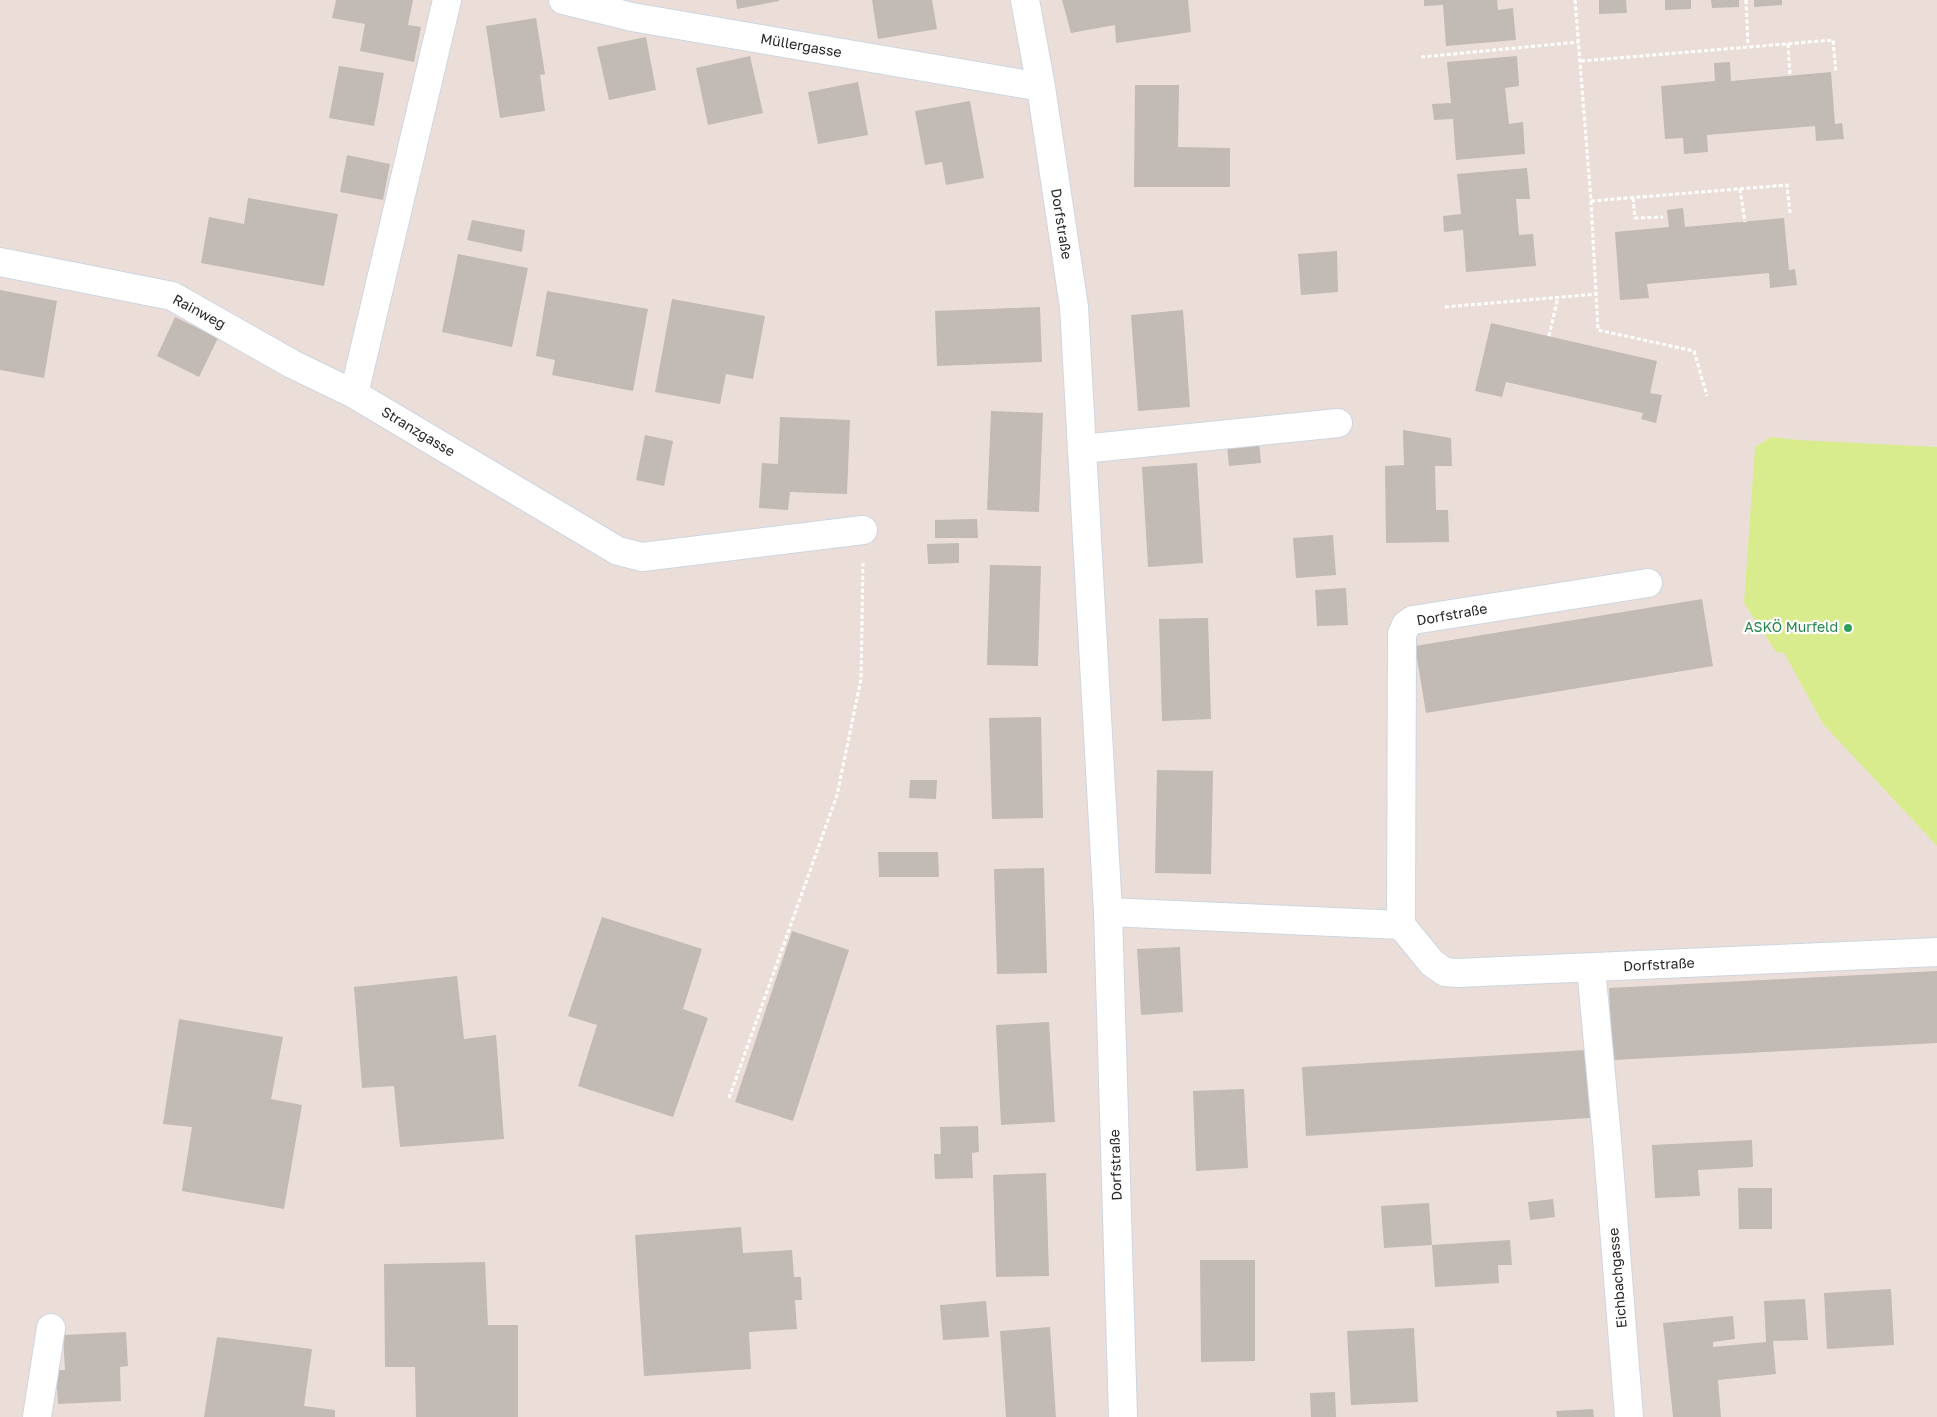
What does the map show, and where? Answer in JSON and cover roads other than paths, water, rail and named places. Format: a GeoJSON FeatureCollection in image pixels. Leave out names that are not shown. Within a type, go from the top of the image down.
{"type":"FeatureCollection","features":[{"type":"Feature","properties":{"kind":"street"},"geometry":{"type":"LineString","coordinates":[[354,394],[447,0]]}},
{"type":"Feature","properties":{"kind":"street","name":"Müllergasse"},"geometry":{"type":"LineString","coordinates":[[563,0],[632,17],[1041,86]]}},
{"type":"Feature","properties":{"kind":"street","name":"Dorfstraße"},"geometry":{"type":"LineString","coordinates":[[1025,0],[1041,86],[1074,307],[1108,912],[1124,1417]]}},
{"type":"Feature","properties":{"kind":"street","name":"Rainweg"},"geometry":{"type":"LineString","coordinates":[[0,262],[172,296],[292,364],[354,394]]}},
{"type":"Feature","properties":{"kind":"street","name":"Stranzgasse"},"geometry":{"type":"LineString","coordinates":[[354,394],[618,551],[642,557],[863,530]]}},
{"type":"Feature","properties":{"kind":"street"},"geometry":{"type":"LineString","coordinates":[[1082,449],[1338,423]]}},
{"type":"Feature","properties":{"kind":"street","name":"Dorfstraße"},"geometry":{"type":"LineString","coordinates":[[1648,583],[1413,620],[1406,625],[1402,634],[1401,925],[1432,962],[1445,972],[1457,973],[1937,952]]}},
{"type":"Feature","properties":{"kind":"street"},"geometry":{"type":"LineString","coordinates":[[1108,912],[1401,925]]}},
{"type":"Feature","properties":{"kind":"street","name":"Eichbachgasse"},"geometry":{"type":"LineString","coordinates":[[1591,968],[1630,1417]]}},
{"type":"Feature","properties":{"kind":"street"},"geometry":{"type":"LineString","coordinates":[[37,1417],[50,1328]]}},
{"type":"Feature","properties":{"kind":"place","name":"ASKÖ Murfeld"},"geometry":{"type":"Point","coordinates":[1848,628]}}]}
